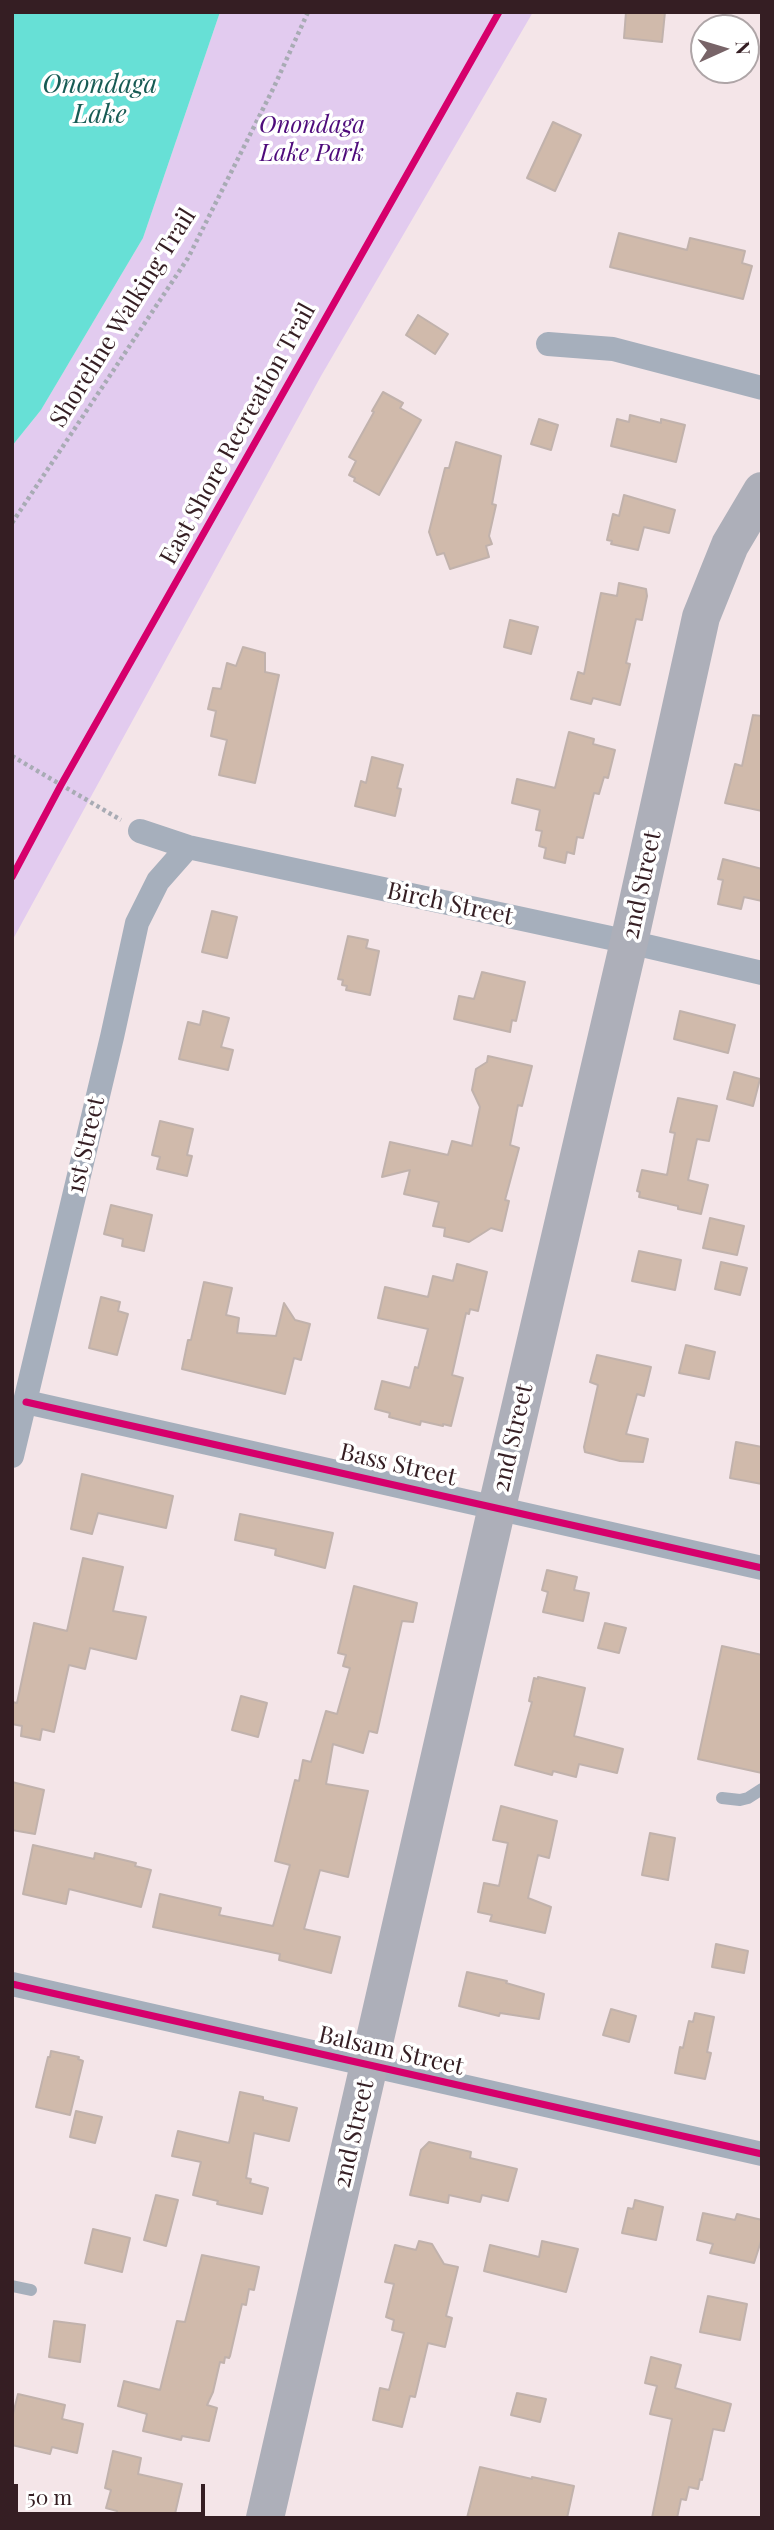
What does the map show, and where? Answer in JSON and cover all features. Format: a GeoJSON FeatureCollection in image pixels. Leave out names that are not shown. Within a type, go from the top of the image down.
{"type":"FeatureCollection","features":[{"type":"Feature","properties":{"kind":"main road","name":"2nd Street"},"geometry":{"type":"LineString","coordinates":[[265,2518],[629,942],[701,617],[730,545],[762,491]]}},
{"type":"Feature","properties":{"kind":"street"},"geometry":{"type":"LineString","coordinates":[[548,344],[613,349],[762,388]]}},
{"type":"Feature","properties":{"kind":"street","name":"Birch Street"},"geometry":{"type":"LineString","coordinates":[[140,831],[188,847],[762,973]]}},
{"type":"Feature","properties":{"kind":"street","name":"1st Street"},"geometry":{"type":"LineString","coordinates":[[12,1456],[136,923],[158,881],[188,847]]}},
{"type":"Feature","properties":{"kind":"street","name":"Bass Street"},"geometry":{"type":"LineString","coordinates":[[26,1402],[762,1568]]}},
{"type":"Feature","properties":{"kind":"street","name":"Balsam Street"},"geometry":{"type":"LineString","coordinates":[[12,1984],[762,2154]]}},
{"type":"Feature","properties":{"kind":"lane"},"geometry":{"type":"LineString","coordinates":[[722,1798],[740,1800],[762,1789]]}},
{"type":"Feature","properties":{"kind":"lane"},"geometry":{"type":"LineString","coordinates":[[12,2286],[31,2290]]}},
{"type":"Feature","properties":{"kind":"path"},"geometry":{"type":"LineString","coordinates":[[12,756],[140,831]]}},
{"type":"Feature","properties":{"kind":"path"},"geometry":{"type":"LineString","coordinates":[[55,796],[68,773]]}},
{"type":"Feature","properties":{"kind":"green space","name":"Onondaga Lake Park"},"geometry":{"type":"Polygon","coordinates":[[[220,12],[533,12],[321,376],[12,941],[12,446],[41,410],[143,238],[220,12]]]}},
{"type":"Feature","properties":{"kind":"water","name":"Onondaga Lake"},"geometry":{"type":"Polygon","coordinates":[[[12,12],[220,12],[143,238],[41,410],[12,446],[12,12]]]}},
{"type":"Feature","properties":{"kind":"building"},"geometry":{"type":"Polygon","coordinates":[[[626,12],[665,12],[662,42],[624,38],[626,12]]]}},
{"type":"Feature","properties":{"kind":"building"},"geometry":{"type":"Polygon","coordinates":[[[553,122],[581,135],[555,191],[527,178],[553,122]]]}},
{"type":"Feature","properties":{"kind":"building"},"geometry":{"type":"Polygon","coordinates":[[[619,233],[687,250],[690,238],[745,251],[742,263],[752,266],[743,299],[610,267],[619,233]]]}},
{"type":"Feature","properties":{"kind":"building"},"geometry":{"type":"Polygon","coordinates":[[[418,315],[448,334],[435,354],[406,335],[418,315]]]}},
{"type":"Feature","properties":{"kind":"building"},"geometry":{"type":"Polygon","coordinates":[[[383,392],[403,403],[400,408],[421,420],[379,495],[354,481],[355,478],[349,475],[356,461],[349,457],[383,392]]]}},
{"type":"Feature","properties":{"kind":"building"},"geometry":{"type":"Polygon","coordinates":[[[630,415],[661,423],[661,419],[685,425],[676,462],[611,446],[617,419],[629,422],[630,415]]]}},
{"type":"Feature","properties":{"kind":"building"},"geometry":{"type":"Polygon","coordinates":[[[539,419],[558,425],[551,450],[531,444],[539,419]]]}},
{"type":"Feature","properties":{"kind":"building"},"geometry":{"type":"Polygon","coordinates":[[[456,442],[501,456],[492,504],[496,505],[489,536],[492,544],[486,546],[489,557],[450,569],[444,553],[437,555],[429,532],[445,468],[449,468],[456,442]]]}},
{"type":"Feature","properties":{"kind":"building"},"geometry":{"type":"Polygon","coordinates":[[[624,495],[675,510],[669,533],[644,527],[638,550],[611,544],[612,541],[607,540],[613,514],[619,516],[624,495]]]}},
{"type":"Feature","properties":{"kind":"building"},"geometry":{"type":"Polygon","coordinates":[[[619,583],[646,589],[647,596],[642,620],[636,619],[626,663],[630,664],[620,705],[593,698],[591,704],[571,699],[578,672],[584,674],[601,593],[617,596],[619,583]]]}},
{"type":"Feature","properties":{"kind":"building"},"geometry":{"type":"Polygon","coordinates":[[[510,620],[538,627],[531,654],[504,647],[510,620]]]}},
{"type":"Feature","properties":{"kind":"building"},"geometry":{"type":"Polygon","coordinates":[[[243,647],[265,653],[265,672],[279,675],[255,783],[219,775],[227,740],[211,736],[216,711],[208,709],[213,688],[221,689],[227,663],[236,666],[243,647]]]}},
{"type":"Feature","properties":{"kind":"building"},"geometry":{"type":"Polygon","coordinates":[[[753,715],[762,716],[762,811],[725,803],[735,764],[742,766],[753,715]]]}},
{"type":"Feature","properties":{"kind":"building"},"geometry":{"type":"Polygon","coordinates":[[[569,732],[594,739],[593,744],[615,750],[608,778],[604,777],[599,794],[594,793],[583,838],[577,837],[574,854],[567,852],[565,863],[544,858],[546,848],[539,846],[542,831],[536,830],[540,810],[512,803],[517,779],[555,788],[569,732]]]}},
{"type":"Feature","properties":{"kind":"building"},"geometry":{"type":"Polygon","coordinates":[[[372,757],[403,765],[397,788],[401,789],[395,816],[355,806],[361,781],[366,783],[372,757]]]}},
{"type":"Feature","properties":{"kind":"building"},"geometry":{"type":"Polygon","coordinates":[[[723,859],[762,869],[762,901],[744,897],[741,909],[718,904],[723,880],[718,879],[723,859]]]}},
{"type":"Feature","properties":{"kind":"building"},"geometry":{"type":"Polygon","coordinates":[[[212,911],[237,917],[227,958],[202,952],[212,911]]]}},
{"type":"Feature","properties":{"kind":"building"},"geometry":{"type":"Polygon","coordinates":[[[348,936],[368,940],[366,948],[379,951],[370,995],[346,990],[347,986],[342,985],[343,980],[338,979],[348,936]]]}},
{"type":"Feature","properties":{"kind":"building"},"geometry":{"type":"Polygon","coordinates":[[[482,972],[525,982],[516,1021],[512,1020],[510,1032],[454,1019],[459,996],[474,999],[482,972]]]}},
{"type":"Feature","properties":{"kind":"building"},"geometry":{"type":"Polygon","coordinates":[[[203,1011],[229,1018],[221,1047],[233,1050],[228,1070],[179,1059],[188,1022],[200,1025],[203,1011]]]}},
{"type":"Feature","properties":{"kind":"building"},"geometry":{"type":"Polygon","coordinates":[[[680,1011],[735,1025],[728,1053],[674,1039],[680,1011]]]}},
{"type":"Feature","properties":{"kind":"building"},"geometry":{"type":"Polygon","coordinates":[[[488,1056],[532,1066],[522,1106],[518,1105],[510,1145],[519,1148],[505,1200],[509,1201],[502,1231],[491,1228],[469,1242],[444,1236],[445,1228],[433,1226],[439,1202],[404,1194],[410,1170],[382,1177],[390,1142],[448,1155],[452,1141],[472,1146],[480,1107],[472,1090],[476,1069],[487,1062],[488,1056]]]}},
{"type":"Feature","properties":{"kind":"building"},"geometry":{"type":"Polygon","coordinates":[[[734,1072],[760,1079],[753,1106],[727,1099],[734,1072]]]}},
{"type":"Feature","properties":{"kind":"building"},"geometry":{"type":"Polygon","coordinates":[[[678,1098],[717,1106],[709,1141],[697,1139],[688,1180],[708,1185],[701,1214],[639,1197],[640,1192],[637,1191],[642,1170],[667,1175],[675,1133],[670,1132],[678,1098]]]}},
{"type":"Feature","properties":{"kind":"building"},"geometry":{"type":"Polygon","coordinates":[[[160,1121],[193,1129],[187,1155],[192,1156],[187,1176],[157,1169],[160,1157],[152,1155],[160,1121]]]}},
{"type":"Feature","properties":{"kind":"building"},"geometry":{"type":"Polygon","coordinates":[[[111,1205],[152,1215],[144,1251],[122,1246],[123,1239],[104,1234],[111,1205]]]}},
{"type":"Feature","properties":{"kind":"building"},"geometry":{"type":"Polygon","coordinates":[[[710,1218],[744,1226],[737,1255],[703,1248],[710,1218]]]}},
{"type":"Feature","properties":{"kind":"building"},"geometry":{"type":"Polygon","coordinates":[[[639,1251],[681,1260],[675,1290],[632,1281],[639,1251]]]}},
{"type":"Feature","properties":{"kind":"building"},"geometry":{"type":"Polygon","coordinates":[[[721,1262],[747,1268],[740,1295],[715,1289],[721,1262]]]}},
{"type":"Feature","properties":{"kind":"building"},"geometry":{"type":"Polygon","coordinates":[[[457,1264],[487,1272],[478,1311],[470,1309],[469,1314],[466,1313],[452,1375],[463,1378],[451,1426],[421,1421],[420,1425],[389,1417],[390,1413],[375,1409],[382,1381],[410,1388],[428,1329],[378,1318],[385,1287],[428,1297],[433,1276],[453,1281],[457,1264]]]}},
{"type":"Feature","properties":{"kind":"building"},"geometry":{"type":"Polygon","coordinates":[[[204,1282],[232,1288],[226,1315],[239,1318],[237,1333],[276,1336],[284,1303],[295,1320],[310,1324],[301,1360],[294,1358],[285,1394],[182,1369],[204,1282]]]}},
{"type":"Feature","properties":{"kind":"building"},"geometry":{"type":"Polygon","coordinates":[[[101,1297],[120,1302],[118,1311],[128,1314],[117,1355],[89,1348],[101,1297]]]}},
{"type":"Feature","properties":{"kind":"building"},"geometry":{"type":"Polygon","coordinates":[[[686,1345],[715,1352],[709,1379],[679,1373],[686,1345]]]}},
{"type":"Feature","properties":{"kind":"building"},"geometry":{"type":"Polygon","coordinates":[[[597,1355],[651,1367],[644,1396],[637,1394],[626,1434],[648,1439],[643,1462],[620,1461],[585,1452],[598,1385],[590,1382],[597,1355]]]}},
{"type":"Feature","properties":{"kind":"building"},"geometry":{"type":"Polygon","coordinates":[[[736,1442],[762,1447],[762,1484],[730,1478],[736,1442]]]}},
{"type":"Feature","properties":{"kind":"building"},"geometry":{"type":"Polygon","coordinates":[[[82,1474],[173,1496],[166,1528],[98,1513],[92,1534],[71,1529],[82,1474]]]}},
{"type":"Feature","properties":{"kind":"building"},"geometry":{"type":"Polygon","coordinates":[[[240,1514],[333,1533],[325,1568],[275,1555],[276,1549],[235,1540],[240,1514]]]}},
{"type":"Feature","properties":{"kind":"building"},"geometry":{"type":"Polygon","coordinates":[[[83,1558],[123,1567],[113,1611],[146,1617],[136,1659],[90,1648],[85,1669],[69,1665],[54,1732],[42,1729],[40,1740],[21,1736],[22,1726],[12,1724],[12,1702],[17,1703],[34,1623],[67,1631],[83,1558]]]}},
{"type":"Feature","properties":{"kind":"building"},"geometry":{"type":"Polygon","coordinates":[[[547,1570],[577,1577],[574,1590],[589,1593],[583,1621],[543,1612],[548,1592],[542,1590],[547,1570]]]}},
{"type":"Feature","properties":{"kind":"building"},"geometry":{"type":"Polygon","coordinates":[[[354,1586],[417,1603],[413,1622],[402,1621],[377,1733],[369,1731],[363,1753],[333,1744],[326,1784],[368,1791],[348,1877],[320,1870],[304,1929],[340,1937],[331,1973],[279,1960],[280,1954],[153,1927],[160,1894],[221,1908],[219,1915],[273,1926],[290,1865],[275,1861],[295,1780],[299,1781],[303,1760],[311,1762],[326,1711],[337,1714],[350,1668],[343,1666],[346,1655],[338,1653],[354,1586]]]}},
{"type":"Feature","properties":{"kind":"building"},"geometry":{"type":"Polygon","coordinates":[[[605,1623],[626,1628],[619,1653],[598,1648],[605,1623]]]}},
{"type":"Feature","properties":{"kind":"building"},"geometry":{"type":"Polygon","coordinates":[[[722,1646],[762,1655],[762,1773],[698,1759],[722,1646]]]}},
{"type":"Feature","properties":{"kind":"building"},"geometry":{"type":"Polygon","coordinates":[[[534,1678],[585,1688],[574,1736],[623,1749],[617,1773],[579,1764],[576,1777],[553,1771],[552,1775],[515,1765],[532,1702],[529,1701],[534,1678]]]}},
{"type":"Feature","properties":{"kind":"building"},"geometry":{"type":"Polygon","coordinates":[[[241,1696],[267,1703],[258,1737],[232,1730],[241,1696]]]}},
{"type":"Feature","properties":{"kind":"building"},"geometry":{"type":"Polygon","coordinates":[[[12,1782],[44,1790],[35,1834],[12,1830],[12,1782]]]}},
{"type":"Feature","properties":{"kind":"building"},"geometry":{"type":"Polygon","coordinates":[[[501,1806],[557,1821],[549,1858],[538,1855],[528,1898],[551,1907],[545,1933],[490,1921],[492,1915],[478,1912],[484,1883],[499,1886],[508,1843],[493,1840],[501,1806]]]}},
{"type":"Feature","properties":{"kind":"building"},"geometry":{"type":"Polygon","coordinates":[[[650,1833],[675,1838],[668,1880],[642,1875],[650,1833]]]}},
{"type":"Feature","properties":{"kind":"building"},"geometry":{"type":"Polygon","coordinates":[[[33,1845],[94,1859],[95,1853],[136,1863],[135,1866],[151,1870],[141,1907],[69,1889],[66,1904],[23,1894],[33,1845]]]}},
{"type":"Feature","properties":{"kind":"building"},"geometry":{"type":"Polygon","coordinates":[[[716,1944],[748,1951],[744,1973],[712,1967],[716,1944]]]}},
{"type":"Feature","properties":{"kind":"building"},"geometry":{"type":"Polygon","coordinates":[[[467,1972],[507,1981],[506,1983],[544,1994],[539,2019],[500,2013],[499,2016],[459,2006],[467,1972]]]}},
{"type":"Feature","properties":{"kind":"building"},"geometry":{"type":"Polygon","coordinates":[[[611,2009],[636,2016],[629,2042],[603,2035],[611,2009]]]}},
{"type":"Feature","properties":{"kind":"building"},"geometry":{"type":"Polygon","coordinates":[[[695,2013],[714,2017],[707,2052],[711,2053],[705,2079],[675,2073],[680,2047],[683,2048],[689,2021],[693,2022],[695,2013]]]}},
{"type":"Feature","properties":{"kind":"building"},"geometry":{"type":"Polygon","coordinates":[[[51,2051],[79,2057],[78,2059],[83,2061],[70,2115],[36,2107],[51,2051]]]}},
{"type":"Feature","properties":{"kind":"building"},"geometry":{"type":"Polygon","coordinates":[[[240,2092],[297,2108],[289,2141],[254,2133],[246,2178],[251,2179],[250,2183],[268,2188],[262,2214],[217,2204],[218,2201],[193,2195],[201,2162],[172,2156],[178,2131],[229,2143],[240,2092]]]}},
{"type":"Feature","properties":{"kind":"building"},"geometry":{"type":"Polygon","coordinates":[[[76,2111],[102,2117],[95,2143],[70,2137],[76,2111]]]}},
{"type":"Feature","properties":{"kind":"building"},"geometry":{"type":"Polygon","coordinates":[[[429,2142],[471,2152],[470,2158],[517,2169],[508,2201],[482,2195],[480,2202],[449,2195],[448,2203],[410,2195],[421,2150],[429,2142]]]}},
{"type":"Feature","properties":{"kind":"building"},"geometry":{"type":"Polygon","coordinates":[[[156,2195],[178,2200],[166,2246],[144,2240],[156,2195]]]}},
{"type":"Feature","properties":{"kind":"building"},"geometry":{"type":"Polygon","coordinates":[[[635,2200],[663,2207],[656,2240],[622,2233],[628,2208],[633,2209],[635,2200]]]}},
{"type":"Feature","properties":{"kind":"building"},"geometry":{"type":"Polygon","coordinates":[[[703,2213],[735,2220],[737,2214],[762,2220],[762,2238],[754,2263],[710,2253],[713,2244],[697,2240],[703,2213]]]}},
{"type":"Feature","properties":{"kind":"building"},"geometry":{"type":"Polygon","coordinates":[[[93,2229],[130,2238],[122,2272],[85,2263],[93,2229]]]}},
{"type":"Feature","properties":{"kind":"building"},"geometry":{"type":"Polygon","coordinates":[[[419,2241],[432,2244],[444,2264],[458,2267],[446,2316],[452,2318],[445,2347],[428,2343],[415,2397],[410,2396],[402,2427],[373,2420],[380,2388],[389,2390],[404,2333],[392,2330],[394,2320],[386,2317],[394,2284],[385,2282],[395,2245],[416,2250],[419,2241]]]}},
{"type":"Feature","properties":{"kind":"building"},"geometry":{"type":"Polygon","coordinates":[[[542,2241],[578,2249],[566,2292],[484,2271],[490,2245],[539,2257],[542,2241]]]}},
{"type":"Feature","properties":{"kind":"building"},"geometry":{"type":"Polygon","coordinates":[[[202,2255],[259,2267],[254,2290],[249,2289],[246,2305],[242,2304],[230,2356],[225,2357],[224,2363],[220,2362],[207,2405],[217,2408],[209,2441],[182,2436],[181,2440],[143,2431],[147,2414],[118,2406],[124,2381],[160,2390],[177,2321],[185,2322],[202,2255]]]}},
{"type":"Feature","properties":{"kind":"building"},"geometry":{"type":"Polygon","coordinates":[[[708,2296],[747,2304],[740,2340],[700,2332],[708,2296]]]}},
{"type":"Feature","properties":{"kind":"building"},"geometry":{"type":"Polygon","coordinates":[[[54,2321],[85,2325],[80,2362],[49,2357],[54,2321]]]}},
{"type":"Feature","properties":{"kind":"building"},"geometry":{"type":"Polygon","coordinates":[[[651,2357],[681,2365],[675,2388],[731,2404],[724,2431],[713,2429],[698,2489],[689,2487],[686,2500],[681,2499],[677,2518],[652,2518],[672,2419],[650,2414],[657,2386],[645,2383],[651,2357]]]}},
{"type":"Feature","properties":{"kind":"building"},"geometry":{"type":"Polygon","coordinates":[[[517,2393],[546,2399],[540,2422],[511,2415],[517,2393]]]}},
{"type":"Feature","properties":{"kind":"building"},"geometry":{"type":"Polygon","coordinates":[[[18,2394],[65,2405],[62,2419],[83,2424],[77,2453],[52,2447],[50,2454],[12,2445],[12,2418],[18,2394]]]}},
{"type":"Feature","properties":{"kind":"building"},"geometry":{"type":"Polygon","coordinates":[[[113,2451],[141,2458],[138,2474],[182,2484],[174,2518],[116,2518],[117,2511],[106,2508],[111,2490],[105,2488],[113,2451]]]}},
{"type":"Feature","properties":{"kind":"building"},"geometry":{"type":"Polygon","coordinates":[[[480,2467],[574,2486],[567,2518],[467,2518],[480,2467]]]}},
{"type":"Feature","properties":{"kind":"cycle path","name":"East Shore Recreation Trail"},"geometry":{"type":"LineString","coordinates":[[12,877],[61,785],[499,12]]}},
{"type":"Feature","properties":{"kind":"cycle path"},"geometry":{"type":"LineString","coordinates":[[26,1402],[762,1568]]}},
{"type":"Feature","properties":{"kind":"cycle path"},"geometry":{"type":"LineString","coordinates":[[12,1984],[762,2154]]}}]}
